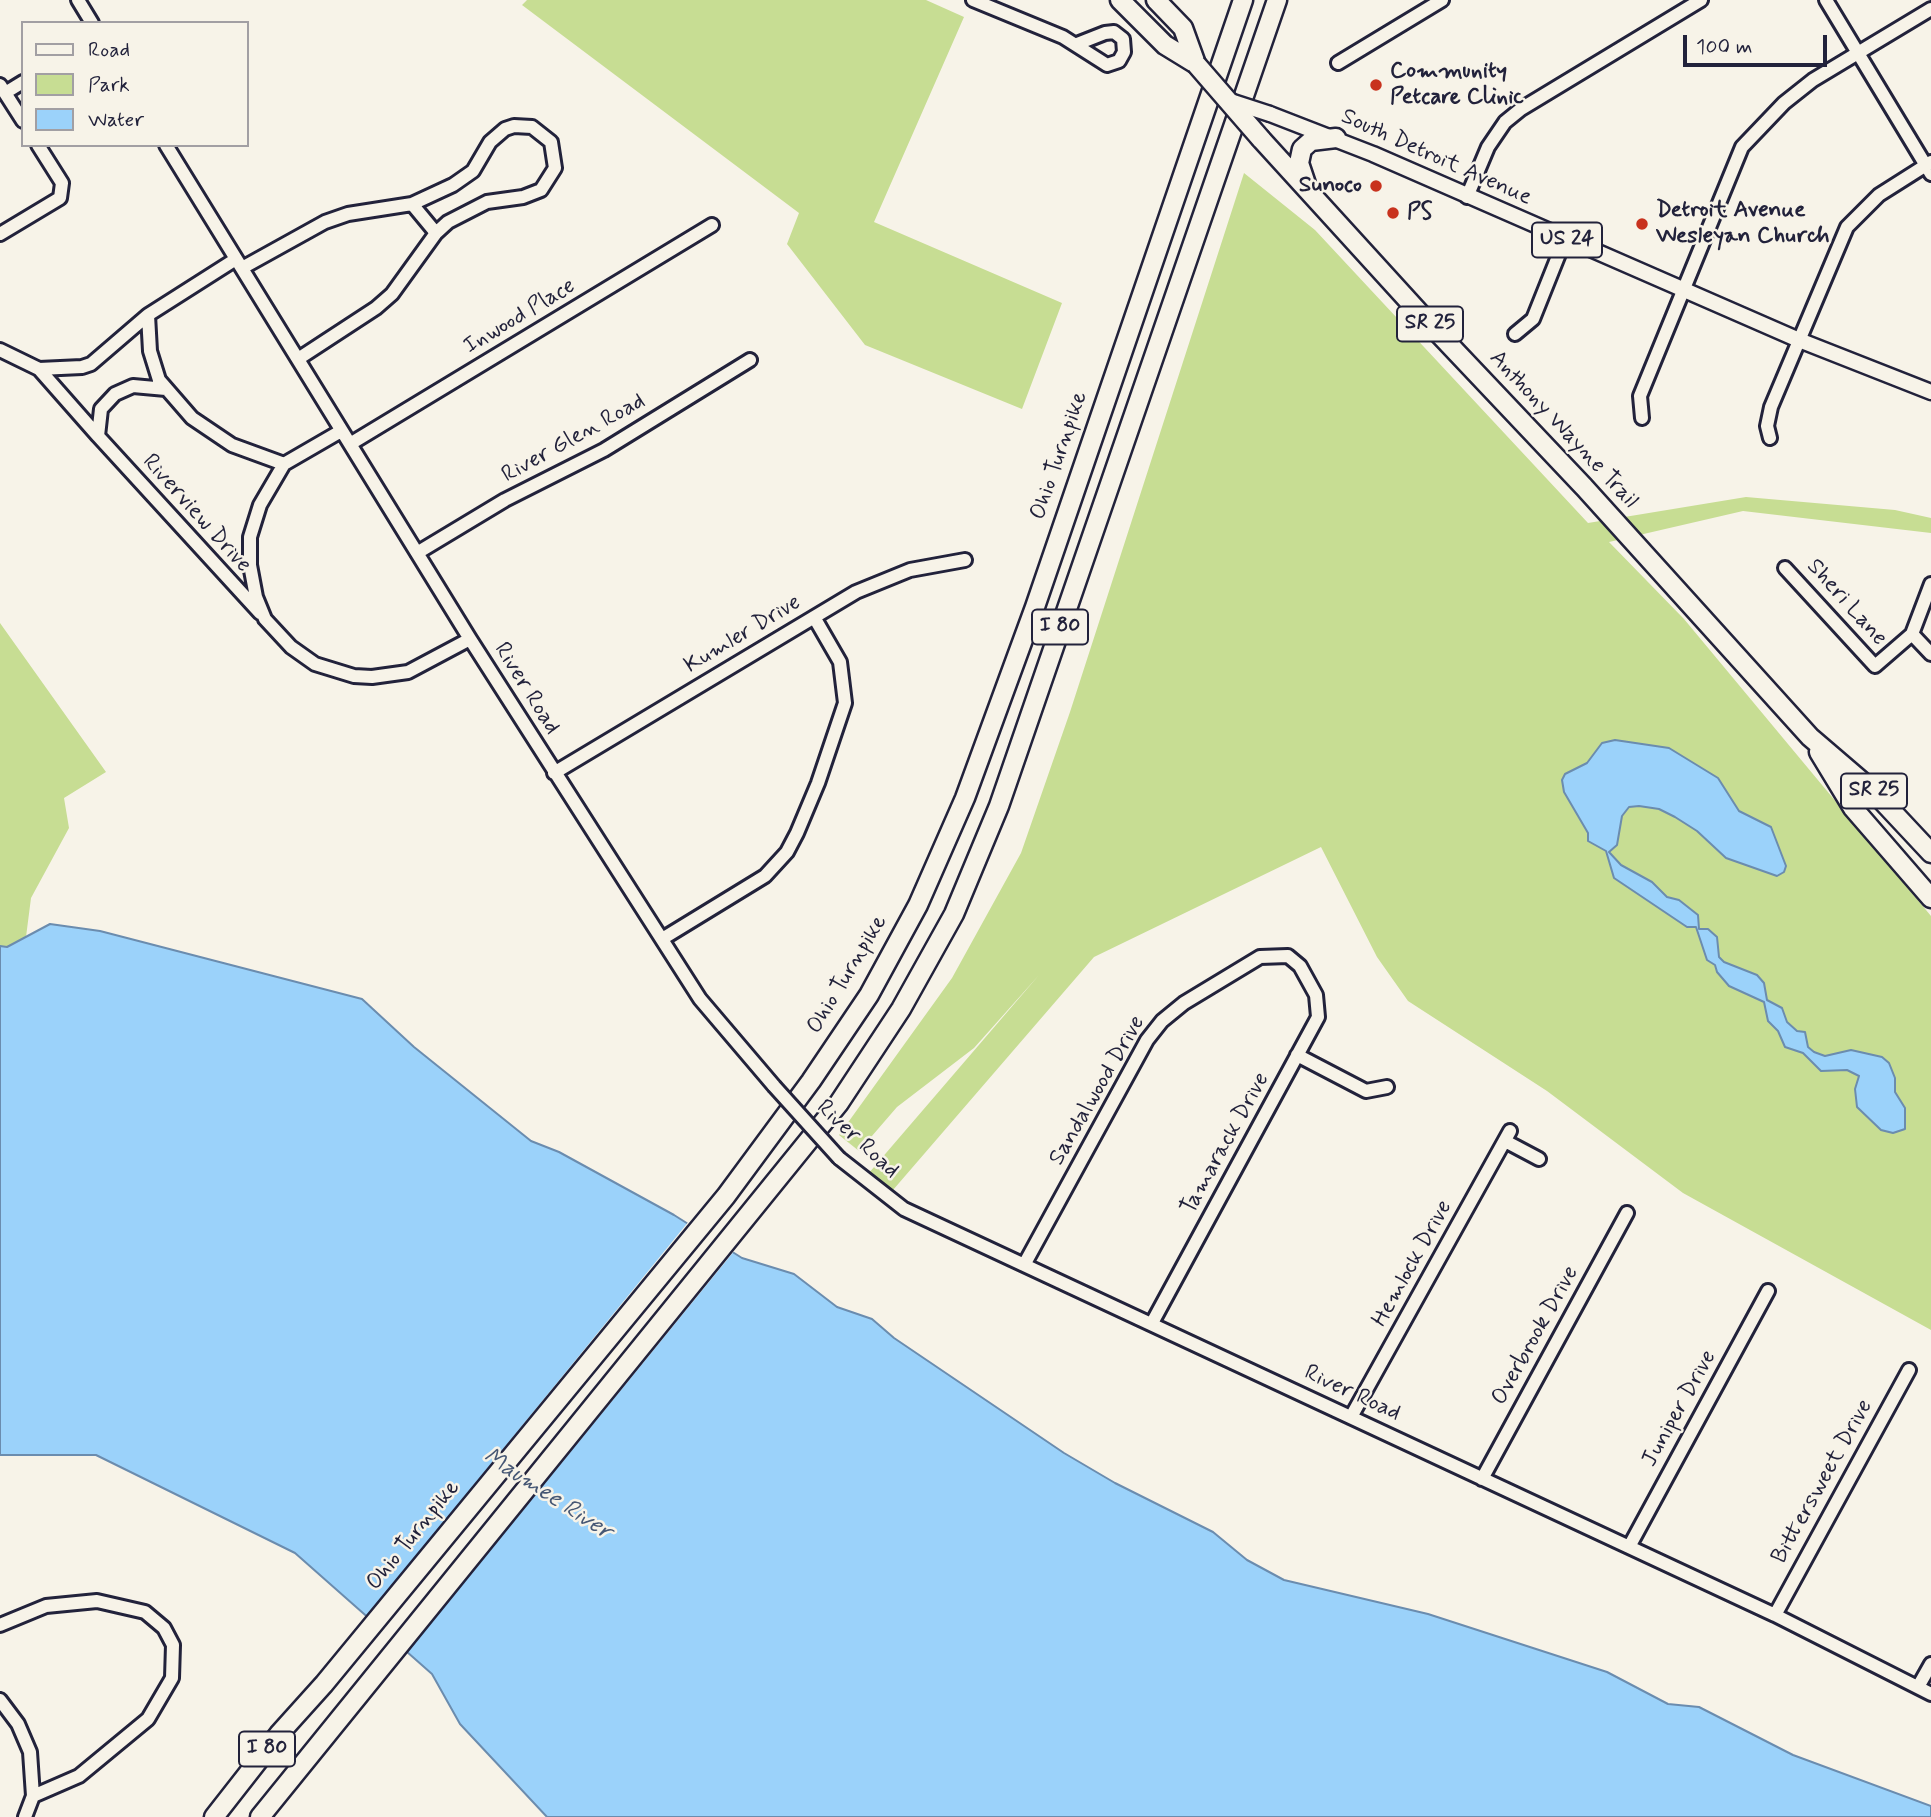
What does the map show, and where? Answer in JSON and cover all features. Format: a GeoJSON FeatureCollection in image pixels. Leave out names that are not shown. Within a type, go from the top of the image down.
{"type":"FeatureCollection","features":[{"type":"Feature","properties":{"kind":"highway","name":"Anthony Wayne Trail"},"geometry":{"type":"LineString","coordinates":[[1120,0],[1165,46],[1195,64],[1308,191],[1584,487],[1810,737],[1873,791],[1931,853]]}},
{"type":"Feature","properties":{"kind":"highway","name":"Anthony Wayne Trail"},"geometry":{"type":"LineString","coordinates":[[1156,0],[1183,28],[1195,64]]}},
{"type":"Feature","properties":{"kind":"highway","name":"Ohio Turnpike"},"geometry":{"type":"LineString","coordinates":[[215,1817],[279,1734],[324,1684],[726,1196],[811,1082],[869,995],[918,905],[965,798],[1035,607],[1243,0]]}},
{"type":"Feature","properties":{"kind":"highway","name":"I 80"},"geometry":{"type":"LineString","coordinates":[[260,1817],[839,1103],[901,1009],[954,914],[999,806],[1277,0]]}},
{"type":"Feature","properties":{"kind":"highway"},"geometry":{"type":"LineString","coordinates":[[1308,191],[1299,163],[1302,149],[1311,141],[1336,138]]}},
{"type":"Feature","properties":{"kind":"highway","name":"Anthony Wayne Trail"},"geometry":{"type":"LineString","coordinates":[[1810,737],[1853,808],[1931,898]]}},
{"type":"Feature","properties":{"kind":"main road","name":"South Detroit Avenue"},"geometry":{"type":"LineString","coordinates":[[1230,101],[1336,138],[1798,340],[1931,392]]}},
{"type":"Feature","properties":{"kind":"street"},"geometry":{"type":"LineString","coordinates":[[78,0],[91,21]]}},
{"type":"Feature","properties":{"kind":"street"},"geometry":{"type":"LineString","coordinates":[[1338,62],[1442,0]]}},
{"type":"Feature","properties":{"kind":"street"},"geometry":{"type":"LineString","coordinates":[[1467,197],[1488,147],[1505,122],[1521,109],[1701,0]]}},
{"type":"Feature","properties":{"kind":"street"},"geometry":{"type":"LineString","coordinates":[[1770,438],[1767,426],[1771,407],[1847,227],[1878,195],[1929,167],[1826,0]]}},
{"type":"Feature","properties":{"kind":"street"},"geometry":{"type":"LineString","coordinates":[[977,1],[1077,44]]}},
{"type":"Feature","properties":{"kind":"street"},"geometry":{"type":"LineString","coordinates":[[1642,418],[1640,396],[1742,147],[1784,103],[1813,80],[1931,9]]}},
{"type":"Feature","properties":{"kind":"street"},"geometry":{"type":"LineString","coordinates":[[21,83],[2,89],[21,118]]}},
{"type":"Feature","properties":{"kind":"street"},"geometry":{"type":"LineString","coordinates":[[39,369],[82,368],[91,364],[102,358],[148,315],[239,263],[325,222],[348,214],[412,204],[464,179],[480,161],[491,142],[514,126],[532,127],[551,142],[555,168],[541,190],[523,198],[504,198],[475,206],[436,233],[392,294],[376,308],[298,359]]}},
{"type":"Feature","properties":{"kind":"street"},"geometry":{"type":"LineString","coordinates":[[0,234],[60,198],[62,183],[39,147]]}},
{"type":"Feature","properties":{"kind":"street","name":"River Road"},"geometry":{"type":"LineString","coordinates":[[167,147],[470,639],[700,999],[839,1158],[904,1209],[1775,1615],[1931,1694]]}},
{"type":"Feature","properties":{"kind":"street"},"geometry":{"type":"LineString","coordinates":[[412,204],[436,233]]}},
{"type":"Feature","properties":{"kind":"street","name":"Inwood Place"},"geometry":{"type":"LineString","coordinates":[[349,444],[712,225]]}},
{"type":"Feature","properties":{"kind":"street"},"geometry":{"type":"LineString","coordinates":[[1515,334],[1533,319],[1565,239]]}},
{"type":"Feature","properties":{"kind":"street"},"geometry":{"type":"LineString","coordinates":[[148,315],[150,351],[159,380],[192,418],[242,449],[284,464]]}},
{"type":"Feature","properties":{"kind":"street","name":"Riverview Drive"},"geometry":{"type":"LineString","coordinates":[[0,350],[39,369],[291,647],[315,664],[354,676],[381,677],[408,672],[470,639]]}},
{"type":"Feature","properties":{"kind":"street","name":"River Glen Road"},"geometry":{"type":"LineString","coordinates":[[417,553],[505,500],[604,450],[750,360]]}},
{"type":"Feature","properties":{"kind":"street"},"geometry":{"type":"LineString","coordinates":[[98,436],[101,409],[115,394],[133,386],[166,389]]}},
{"type":"Feature","properties":{"kind":"street"},"geometry":{"type":"LineString","coordinates":[[265,618],[251,581],[250,537],[260,505],[284,464],[341,431]]}},
{"type":"Feature","properties":{"kind":"street","name":"Kumler Drive"},"geometry":{"type":"LineString","coordinates":[[554,773],[856,592],[910,570],[965,560]]}},
{"type":"Feature","properties":{"kind":"street","name":"Sheri Lane"},"geometry":{"type":"LineString","coordinates":[[1785,568],[1875,666],[1912,634]]}},
{"type":"Feature","properties":{"kind":"street"},"geometry":{"type":"LineString","coordinates":[[1931,584],[1925,622],[1912,634],[1931,654]]}},
{"type":"Feature","properties":{"kind":"street"},"geometry":{"type":"LineString","coordinates":[[662,939],[765,876],[787,852],[797,833],[818,783],[845,703],[840,662],[814,617]]}},
{"type":"Feature","properties":{"kind":"street","name":"Sandalwood Drive"},"geometry":{"type":"LineString","coordinates":[[1024,1265],[1146,1040],[1161,1021],[1184,1003],[1260,957],[1288,956],[1300,966],[1309,982]]}},
{"type":"Feature","properties":{"kind":"street","name":"Tamarack Drive"},"geometry":{"type":"LineString","coordinates":[[1152,1323],[1318,1017],[1319,1007],[1309,982]]}},
{"type":"Feature","properties":{"kind":"street"},"geometry":{"type":"LineString","coordinates":[[1297,1055],[1366,1091],[1387,1087]]}},
{"type":"Feature","properties":{"kind":"street","name":"Hemlock Drive"},"geometry":{"type":"LineString","coordinates":[[1352,1417],[1507,1136],[1539,1160]]}},
{"type":"Feature","properties":{"kind":"street","name":"Overbrook Drive"},"geometry":{"type":"LineString","coordinates":[[1482,1479],[1627,1213]]}},
{"type":"Feature","properties":{"kind":"street","name":"Juniper Drive"},"geometry":{"type":"LineString","coordinates":[[1629,1547],[1768,1291]]}},
{"type":"Feature","properties":{"kind":"street","name":"Bittersweet Drive"},"geometry":{"type":"LineString","coordinates":[[1775,1615],[1909,1370]]}},
{"type":"Feature","properties":{"kind":"street"},"geometry":{"type":"LineString","coordinates":[[0,1625],[46,1606],[82,1600],[104,1601],[126,1605],[152,1616],[164,1628],[173,1646],[172,1678],[148,1718],[79,1776],[33,1796]]}},
{"type":"Feature","properties":{"kind":"street"},"geometry":{"type":"LineString","coordinates":[[1918,1687],[1931,1664]]}},
{"type":"Feature","properties":{"kind":"street"},"geometry":{"type":"LineString","coordinates":[[0,1700],[18,1724],[30,1752],[33,1796],[26,1817]]}},
{"type":"Feature","properties":{"kind":"green space"},"geometry":{"type":"Polygon","coordinates":[[[527,0],[926,0],[964,17],[874,222],[1062,303],[1022,409],[865,345],[787,244],[799,213],[522,5],[527,0]]]}},
{"type":"Feature","properties":{"kind":"green space"},"geometry":{"type":"Polygon","coordinates":[[[1244,173],[1315,230],[1588,523],[1746,497],[1895,510],[1931,518],[1931,533],[1743,511],[1609,542],[1684,619],[1931,916],[1931,1330],[1683,1193],[1547,1091],[1408,1001],[1377,957],[1321,847],[1094,957],[893,1190],[868,1174],[1039,975],[974,1048],[897,1107],[859,1151],[839,1135],[952,978],[1021,853],[1070,712],[1244,173]]]}},
{"type":"Feature","properties":{"kind":"green space"},"geometry":{"type":"Polygon","coordinates":[[[0,623],[106,772],[64,798],[69,828],[31,898],[26,937],[7,947],[0,946],[0,623]]]}},
{"type":"Feature","properties":{"kind":"water"},"geometry":{"type":"Polygon","coordinates":[[[1615,740],[1669,748],[1718,778],[1739,811],[1771,827],[1786,866],[1784,872],[1777,876],[1726,858],[1697,831],[1675,817],[1659,809],[1639,806],[1629,807],[1622,816],[1617,845],[1609,852],[1621,865],[1652,882],[1667,897],[1679,900],[1698,915],[1699,929],[1708,929],[1717,937],[1719,957],[1724,962],[1757,975],[1764,983],[1767,1000],[1782,1008],[1787,1022],[1797,1031],[1805,1032],[1808,1047],[1814,1052],[1825,1056],[1851,1050],[1882,1057],[1889,1063],[1895,1078],[1895,1092],[1905,1108],[1905,1129],[1893,1133],[1881,1130],[1857,1107],[1855,1089],[1859,1076],[1847,1070],[1821,1071],[1803,1053],[1785,1047],[1778,1031],[1768,1021],[1764,1002],[1729,986],[1717,972],[1715,965],[1707,960],[1696,927],[1687,927],[1614,878],[1606,851],[1588,841],[1588,833],[1564,792],[1562,780],[1565,774],[1587,763],[1602,743],[1615,740]]]}},
{"type":"Feature","properties":{"kind":"water","name":"Maumee River"},"geometry":{"type":"Polygon","coordinates":[[[50,924],[100,931],[362,999],[414,1047],[531,1141],[559,1152],[674,1215],[742,1258],[794,1274],[837,1307],[872,1319],[894,1338],[1064,1453],[1115,1483],[1213,1532],[1247,1560],[1284,1580],[1428,1614],[1607,1672],[1668,1704],[1699,1707],[1793,1755],[1931,1806],[1931,1817],[547,1817],[460,1724],[432,1674],[295,1553],[96,1455],[0,1455],[0,946],[7,947],[50,924]]]}},
{"type":"Feature","properties":{"kind":"pier"},"geometry":{"type":"Polygon","coordinates":[[[689,1221],[735,1250],[406,1654],[366,1617],[689,1221]]]}},
{"type":"Feature","properties":{"kind":"place","name":"Community Petcare Clinic"},"geometry":{"type":"Point","coordinates":[1376,85]}},
{"type":"Feature","properties":{"kind":"place","name":"Sunoco"},"geometry":{"type":"Point","coordinates":[1376,186]}},
{"type":"Feature","properties":{"kind":"place","name":"PS"},"geometry":{"type":"Point","coordinates":[1393,213]}},
{"type":"Feature","properties":{"kind":"place","name":"Detroit Avenue Wesleyan Church"},"geometry":{"type":"Point","coordinates":[1642,224]}}]}
